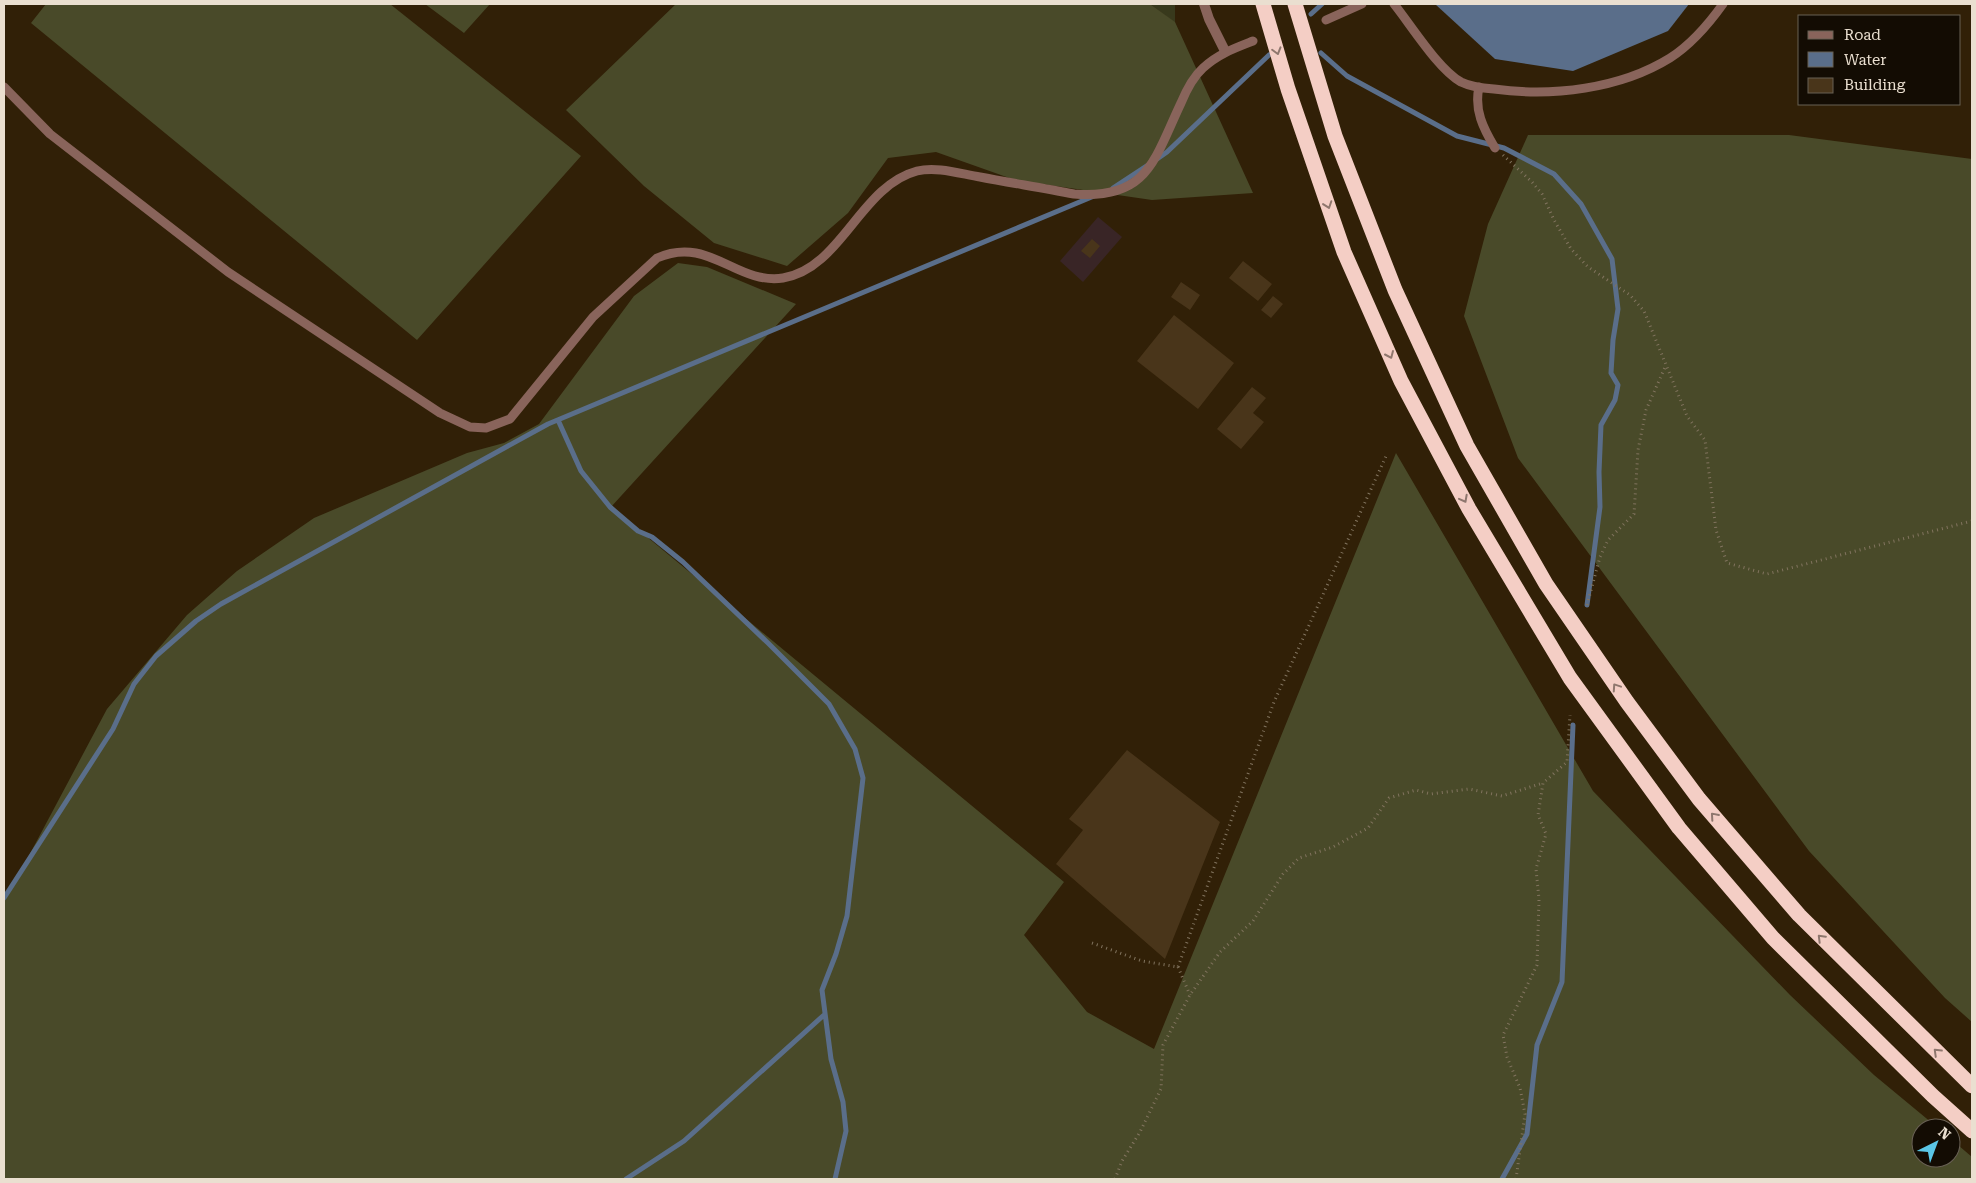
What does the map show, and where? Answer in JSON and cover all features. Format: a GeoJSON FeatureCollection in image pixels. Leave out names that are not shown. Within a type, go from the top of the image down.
{"type":"FeatureCollection","features":[{"type":"Feature","properties":{"kind":"highway"},"geometry":{"type":"LineString","coordinates":[[1263,4],[1288,89],[1344,252],[1401,381],[1469,509],[1570,678],[1679,828],[1773,938],[1933,1096],[1972,1131]]}},
{"type":"Feature","properties":{"kind":"highway"},"geometry":{"type":"LineString","coordinates":[[1295,4],[1335,136],[1395,290],[1467,446],[1546,584],[1626,702],[1712,814],[1799,916],[1972,1086]]}},
{"type":"Feature","properties":{"kind":"street"},"geometry":{"type":"LineString","coordinates":[[1204,4],[1209,19],[1225,51]]}},
{"type":"Feature","properties":{"kind":"lane"},"geometry":{"type":"LineString","coordinates":[[1326,20],[1362,4]]}},
{"type":"Feature","properties":{"kind":"lane"},"geometry":{"type":"LineString","coordinates":[[1394,4],[1445,69],[1462,82],[1479,87],[1527,93],[1576,89],[1627,78],[1648,70],[1688,46],[1709,24],[1723,4]]}},
{"type":"Feature","properties":{"kind":"lane"},"geometry":{"type":"LineString","coordinates":[[4,87],[50,134],[228,272],[440,413],[470,427],[486,428],[510,419],[593,317],[645,267],[657,258],[670,252],[686,250],[702,254],[752,274],[768,278],[784,278],[811,266],[826,253],[881,192],[892,183],[917,171],[941,170],[1090,195],[1116,193],[1129,187],[1147,170],[1191,82],[1202,68],[1225,51],[1253,41]]}},
{"type":"Feature","properties":{"kind":"lane"},"geometry":{"type":"LineString","coordinates":[[1479,87],[1476,100],[1478,114],[1495,148]]}},
{"type":"Feature","properties":{"kind":"path"},"geometry":{"type":"LineString","coordinates":[[1495,148],[1532,182],[1542,194],[1554,220],[1571,249],[1582,261],[1638,302],[1644,311],[1687,416],[1705,440],[1716,530],[1728,563],[1767,574],[1972,520]]}},
{"type":"Feature","properties":{"kind":"path"},"geometry":{"type":"LineString","coordinates":[[1587,605],[1600,557],[1608,540],[1634,514],[1638,450],[1644,418],[1666,364]]}},
{"type":"Feature","properties":{"kind":"path"},"geometry":{"type":"LineString","coordinates":[[1190,994],[1178,967],[1274,702],[1386,454]]}},
{"type":"Feature","properties":{"kind":"path"},"geometry":{"type":"LineString","coordinates":[[1115,1179],[1122,1161],[1140,1132],[1161,1089],[1163,1045],[1190,994],[1220,952],[1253,921],[1283,874],[1299,858],[1333,847],[1368,828],[1389,798],[1416,790],[1431,794],[1469,789],[1502,796],[1543,783],[1567,762],[1570,715]]}},
{"type":"Feature","properties":{"kind":"path"},"geometry":{"type":"LineString","coordinates":[[1516,1179],[1525,1114],[1520,1088],[1507,1057],[1503,1036],[1536,965],[1539,899],[1536,869],[1546,834],[1538,816],[1543,783]]}},
{"type":"Feature","properties":{"kind":"path"},"geometry":{"type":"LineString","coordinates":[[1092,943],[1142,961],[1178,967]]}},
{"type":"Feature","properties":{"kind":"shaded area"},"geometry":{"type":"Polygon","coordinates":[[[1098,217],[1122,237],[1083,282],[1060,261],[1098,217]]]}},
{"type":"Feature","properties":{"kind":"green space"},"geometry":{"type":"Polygon","coordinates":[[[46,4],[390,4],[581,156],[417,340],[31,23],[46,4]]]}},
{"type":"Feature","properties":{"kind":"green space"},"geometry":{"type":"Polygon","coordinates":[[[425,4],[490,4],[464,33],[425,4]]]}},
{"type":"Feature","properties":{"kind":"green space"},"geometry":{"type":"Polygon","coordinates":[[[676,4],[1150,4],[1175,22],[1253,193],[1152,200],[1015,180],[936,152],[888,158],[848,213],[787,266],[714,243],[644,186],[566,110],[676,4]]]}},
{"type":"Feature","properties":{"kind":"green space"},"geometry":{"type":"Polygon","coordinates":[[[1150,4],[1175,4],[1175,22],[1174,22],[1150,4]]]}},
{"type":"Feature","properties":{"kind":"green space"},"geometry":{"type":"Polygon","coordinates":[[[1528,135],[1789,135],[1972,159],[1972,1022],[1945,998],[1809,851],[1518,458],[1464,316],[1488,224],[1528,135]]]}},
{"type":"Feature","properties":{"kind":"green space"},"geometry":{"type":"Polygon","coordinates":[[[678,263],[707,267],[796,304],[611,507],[1064,882],[1024,935],[1087,1012],[1154,1049],[1396,453],[1593,791],[1790,995],[1874,1075],[1926,1118],[1911,1118],[1911,1168],[1961,1168],[1961,1148],[1972,1157],[1972,1179],[4,1179],[4,896],[16,880],[107,709],[187,615],[237,571],[314,518],[467,453],[504,443],[539,424],[634,296],[678,263]]]}},
{"type":"Feature","properties":{"kind":"water"},"geometry":{"type":"Polygon","coordinates":[[[1435,4],[1689,4],[1668,31],[1573,71],[1495,59],[1435,4]]]}},
{"type":"Feature","properties":{"kind":"building"},"geometry":{"type":"Polygon","coordinates":[[[1092,239],[1100,246],[1090,258],[1081,251],[1092,239]]]}},
{"type":"Feature","properties":{"kind":"building"},"geometry":{"type":"Polygon","coordinates":[[[1243,261],[1272,284],[1258,301],[1229,278],[1243,261]]]}},
{"type":"Feature","properties":{"kind":"building"},"geometry":{"type":"Polygon","coordinates":[[[1181,282],[1200,295],[1190,310],[1171,297],[1181,282]]]}},
{"type":"Feature","properties":{"kind":"building"},"geometry":{"type":"Polygon","coordinates":[[[1273,296],[1283,304],[1271,318],[1261,310],[1273,296]]]}},
{"type":"Feature","properties":{"kind":"building"},"geometry":{"type":"Polygon","coordinates":[[[1174,315],[1234,363],[1198,409],[1137,361],[1174,315]]]}},
{"type":"Feature","properties":{"kind":"building"},"geometry":{"type":"Polygon","coordinates":[[[1252,387],[1266,398],[1253,413],[1264,422],[1241,449],[1217,429],[1252,387]]]}},
{"type":"Feature","properties":{"kind":"building"},"geometry":{"type":"Polygon","coordinates":[[[1127,750],[1220,822],[1165,959],[1056,864],[1083,830],[1069,819],[1127,750]]]}},
{"type":"Feature","properties":{"kind":"waterway"},"geometry":{"type":"LineString","coordinates":[[1311,14],[1322,4]]}},
{"type":"Feature","properties":{"kind":"waterway"},"geometry":{"type":"LineString","coordinates":[[1321,53],[1347,76],[1457,136],[1504,148],[1554,174],[1581,204],[1612,259],[1618,309],[1613,340],[1611,373],[1618,385],[1615,400],[1601,425],[1600,507],[1587,605]]}},
{"type":"Feature","properties":{"kind":"waterway"},"geometry":{"type":"LineString","coordinates":[[1157,159],[1167,152],[1269,55]]}},
{"type":"Feature","properties":{"kind":"waterway"},"geometry":{"type":"LineString","coordinates":[[1113,188],[1148,165]]}},
{"type":"Feature","properties":{"kind":"waterway"},"geometry":{"type":"LineString","coordinates":[[4,898],[113,729],[134,684],[156,656],[196,621],[221,604],[548,424],[1094,196]]}},
{"type":"Feature","properties":{"kind":"waterway"},"geometry":{"type":"LineString","coordinates":[[558,420],[581,471],[610,507],[638,531],[652,537],[683,562],[768,643],[829,704],[855,749],[863,778],[847,916],[836,954],[822,990],[831,1059],[843,1102],[846,1131],[835,1179]]}},
{"type":"Feature","properties":{"kind":"waterway"},"geometry":{"type":"LineString","coordinates":[[1502,1179],[1527,1134],[1537,1045],[1562,982],[1573,725]]}},
{"type":"Feature","properties":{"kind":"waterway"},"geometry":{"type":"LineString","coordinates":[[626,1179],[684,1141],[824,1015]]}}]}
